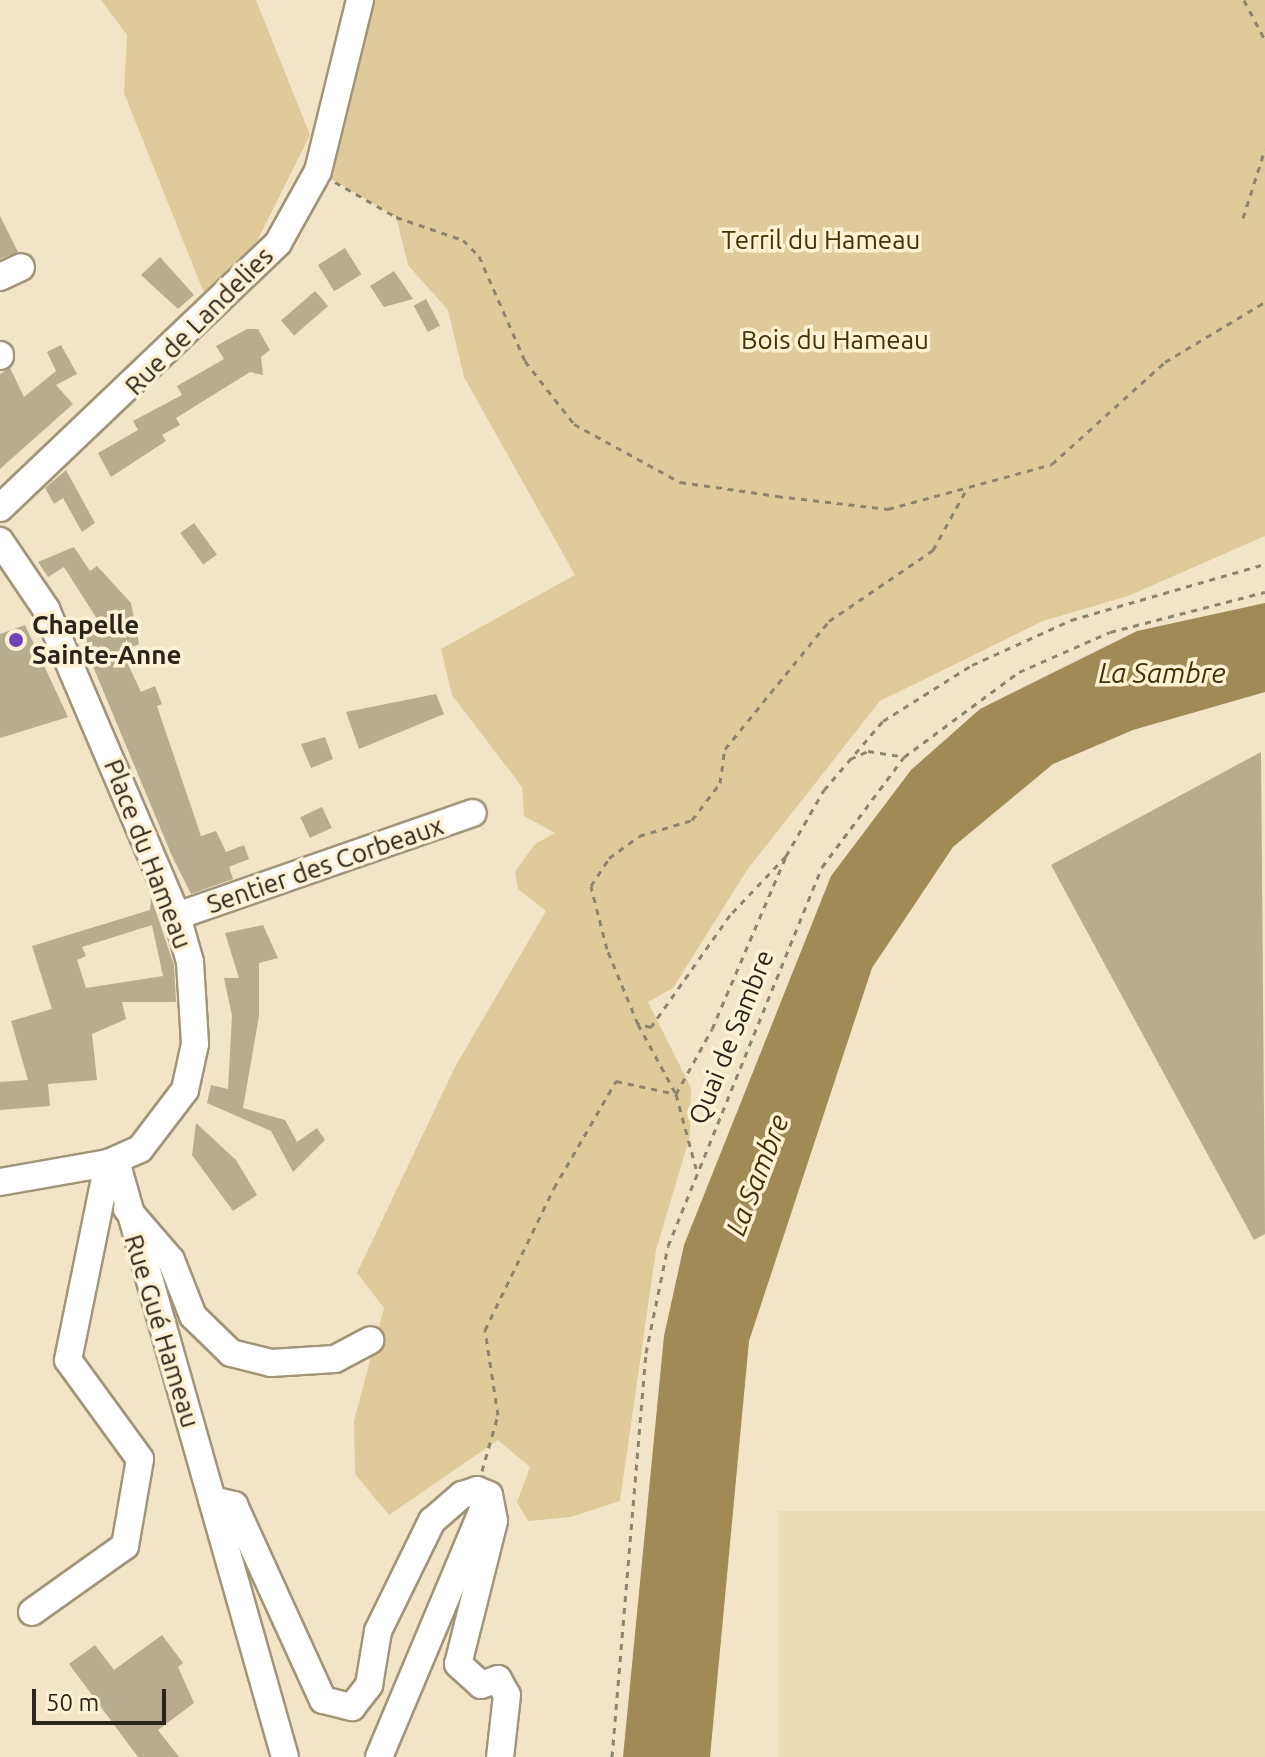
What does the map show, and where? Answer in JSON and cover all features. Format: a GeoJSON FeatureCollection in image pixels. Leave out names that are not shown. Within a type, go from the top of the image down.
{"type":"FeatureCollection","features":[{"type":"Feature","properties":{"kind":"street","name":"Rue de Landelies"},"geometry":{"type":"LineString","coordinates":[[0,508],[254,272],[318,171],[360,0]]}},
{"type":"Feature","properties":{"kind":"street","name":"Place du Hameau"},"geometry":{"type":"LineString","coordinates":[[0,541],[46,609],[177,916],[195,999],[193,1069],[155,1134],[112,1162]]}},
{"type":"Feature","properties":{"kind":"street","name":"Sentier des Corbeaux"},"geometry":{"type":"LineString","coordinates":[[177,916],[473,813]]}},
{"type":"Feature","properties":{"kind":"street"},"geometry":{"type":"LineString","coordinates":[[0,1182],[112,1162],[68,1360],[140,1459],[125,1546],[32,1612]]}},
{"type":"Feature","properties":{"kind":"street","name":"Rue Gué Hameau"},"geometry":{"type":"LineString","coordinates":[[112,1162],[285,1757]]}},
{"type":"Feature","properties":{"kind":"street"},"geometry":{"type":"LineString","coordinates":[[124,1207],[171,1260],[193,1316],[231,1353],[271,1363],[335,1359],[370,1340]]}},
{"type":"Feature","properties":{"kind":"street"},"geometry":{"type":"LineString","coordinates":[[212,1500],[234,1505],[323,1700],[352,1707],[364,1697],[378,1631],[432,1521],[483,1492]]}},
{"type":"Feature","properties":{"kind":"street"},"geometry":{"type":"LineString","coordinates":[[379,1757],[483,1492]]}},
{"type":"Feature","properties":{"kind":"street"},"geometry":{"type":"LineString","coordinates":[[483,1492],[494,1521],[458,1664],[481,1685],[498,1679],[507,1695],[500,1757]]}},
{"type":"Feature","properties":{"kind":"path"},"geometry":{"type":"LineString","coordinates":[[1244,0],[1265,40]]}},
{"type":"Feature","properties":{"kind":"path"},"geometry":{"type":"LineString","coordinates":[[1243,218],[1265,149]]}},
{"type":"Feature","properties":{"kind":"path"},"geometry":{"type":"LineString","coordinates":[[318,171],[363,202],[463,240],[479,256],[525,361],[559,408],[626,457],[680,482],[888,509],[965,492],[1052,464],[1165,362],[1265,302]]}},
{"type":"Feature","properties":{"kind":"path"},"geometry":{"type":"LineString","coordinates":[[697,1170],[676,1094],[638,1024],[607,949],[591,886],[609,858],[639,836],[692,820],[720,783],[725,749],[829,621],[933,550],[965,492]]}},
{"type":"Feature","properties":{"kind":"path"},"geometry":{"type":"LineString","coordinates":[[676,1094],[712,1029],[786,856],[846,760],[883,721],[972,665],[1071,620],[1265,564]]}},
{"type":"Feature","properties":{"kind":"path","name":"Quai de Sambre"},"geometry":{"type":"LineString","coordinates":[[612,1757],[646,1353],[668,1246],[822,867],[904,757],[1019,672],[1110,632],[1265,592]]}},
{"type":"Feature","properties":{"kind":"path"},"geometry":{"type":"LineString","coordinates":[[846,760],[868,751],[904,757]]}},
{"type":"Feature","properties":{"kind":"path"},"geometry":{"type":"LineString","coordinates":[[638,1024],[651,1027],[730,915],[786,856]]}},
{"type":"Feature","properties":{"kind":"path"},"geometry":{"type":"LineString","coordinates":[[483,1492],[498,1415],[485,1330],[554,1188],[616,1081],[676,1094]]}},
{"type":"Feature","properties":{"kind":"shaded area"},"geometry":{"type":"Polygon","coordinates":[[[779,1511],[1265,1511],[1265,1757],[779,1757],[779,1511]]]}},
{"type":"Feature","properties":{"kind":"green space"},"geometry":{"type":"Polygon","coordinates":[[[101,0],[256,0],[310,135],[255,245],[206,298],[124,93],[127,35],[101,0]]]}},
{"type":"Feature","properties":{"kind":"green space","name":"Bois du Hameau"},"geometry":{"type":"Polygon","coordinates":[[[360,0],[1265,0],[1265,536],[1128,596],[1043,621],[880,701],[747,870],[673,988],[648,1002],[691,1088],[690,1136],[656,1250],[620,1501],[571,1517],[528,1521],[517,1502],[530,1467],[498,1440],[389,1515],[355,1474],[354,1421],[384,1308],[357,1273],[455,1067],[546,911],[518,889],[515,872],[535,844],[555,833],[524,816],[522,787],[452,695],[441,649],[575,575],[464,377],[448,310],[408,265],[396,217],[318,171],[360,0]]]}},
{"type":"Feature","properties":{"kind":"water","name":"La Sambre"},"geometry":{"type":"Polygon","coordinates":[[[1265,603],[1265,692],[1133,730],[1053,764],[953,847],[872,968],[749,1341],[710,1757],[623,1757],[664,1336],[684,1245],[831,876],[911,770],[980,709],[1137,631],[1265,603]]]}},
{"type":"Feature","properties":{"kind":"building"},"geometry":{"type":"Polygon","coordinates":[[[0,216],[18,252],[0,259],[0,216]]]}},
{"type":"Feature","properties":{"kind":"building"},"geometry":{"type":"Polygon","coordinates":[[[345,248],[361,274],[334,291],[318,265],[345,248]]]}},
{"type":"Feature","properties":{"kind":"building"},"geometry":{"type":"Polygon","coordinates":[[[160,257],[194,295],[178,309],[141,275],[160,257]]]}},
{"type":"Feature","properties":{"kind":"building"},"geometry":{"type":"Polygon","coordinates":[[[394,271],[413,299],[384,307],[370,286],[394,271]]]}},
{"type":"Feature","properties":{"kind":"building"},"geometry":{"type":"Polygon","coordinates":[[[315,291],[328,306],[294,336],[281,321],[315,291]]]}},
{"type":"Feature","properties":{"kind":"building"},"geometry":{"type":"Polygon","coordinates":[[[426,299],[440,325],[428,332],[414,306],[426,299]]]}},
{"type":"Feature","properties":{"kind":"building"},"geometry":{"type":"Polygon","coordinates":[[[247,329],[258,329],[270,350],[261,357],[263,375],[250,372],[176,418],[180,425],[162,435],[166,441],[111,477],[98,453],[138,430],[133,421],[182,395],[177,386],[224,359],[216,346],[247,329]]]}},
{"type":"Feature","properties":{"kind":"building"},"geometry":{"type":"Polygon","coordinates":[[[61,345],[77,374],[56,385],[73,404],[0,469],[0,374],[10,368],[24,397],[56,371],[47,352],[61,345]]]}},
{"type":"Feature","properties":{"kind":"building"},"geometry":{"type":"Polygon","coordinates":[[[66,470],[95,523],[82,532],[63,498],[54,504],[45,488],[66,470]]]}},
{"type":"Feature","properties":{"kind":"building"},"geometry":{"type":"Polygon","coordinates":[[[194,523],[217,555],[203,565],[180,533],[194,523]]]}},
{"type":"Feature","properties":{"kind":"building"},"geometry":{"type":"Polygon","coordinates":[[[74,547],[90,571],[97,566],[131,603],[139,644],[122,651],[141,692],[155,686],[162,704],[157,706],[201,836],[216,831],[226,852],[244,845],[249,859],[229,867],[233,879],[191,894],[172,856],[77,628],[97,619],[64,567],[48,577],[38,562],[74,547]]]}},
{"type":"Feature","properties":{"kind":"building"},"geometry":{"type":"Polygon","coordinates":[[[25,625],[68,717],[0,738],[0,634],[25,625]]]}},
{"type":"Feature","properties":{"kind":"building"},"geometry":{"type":"Polygon","coordinates":[[[436,694],[444,714],[359,749],[346,712],[436,694]]]}},
{"type":"Feature","properties":{"kind":"building"},"geometry":{"type":"Polygon","coordinates":[[[325,737],[333,759],[311,768],[301,744],[325,737]]]}},
{"type":"Feature","properties":{"kind":"building"},"geometry":{"type":"Polygon","coordinates":[[[1261,752],[1265,1234],[1254,1240],[1051,865],[1261,752]]]}},
{"type":"Feature","properties":{"kind":"building"},"geometry":{"type":"Polygon","coordinates":[[[322,807],[332,828],[310,838],[300,817],[322,807]]]}},
{"type":"Feature","properties":{"kind":"building"},"geometry":{"type":"Polygon","coordinates":[[[151,897],[174,965],[176,1002],[122,1002],[126,1019],[92,1034],[97,1080],[48,1084],[50,1106],[0,1110],[0,1082],[28,1080],[11,1021],[52,1009],[32,946],[150,910],[151,897]],[[152,925],[82,947],[86,956],[77,960],[86,988],[163,976],[152,925]]]}},
{"type":"Feature","properties":{"kind":"building"},"geometry":{"type":"Polygon","coordinates":[[[263,925],[278,958],[259,963],[259,1016],[243,1108],[285,1120],[297,1142],[317,1128],[325,1140],[293,1172],[271,1131],[207,1103],[211,1085],[228,1089],[232,1016],[224,978],[239,978],[225,933],[263,925]]]}},
{"type":"Feature","properties":{"kind":"building"},"geometry":{"type":"Polygon","coordinates":[[[196,1123],[236,1160],[257,1195],[233,1211],[192,1155],[196,1123]]]}},
{"type":"Feature","properties":{"kind":"building"},"geometry":{"type":"Polygon","coordinates":[[[162,1635],[183,1663],[178,1667],[194,1703],[158,1730],[179,1757],[138,1757],[69,1664],[95,1645],[114,1670],[162,1635]]]}},
{"type":"Feature","properties":{"kind":"place","name":"Chapelle Sainte-Anne"},"geometry":{"type":"Point","coordinates":[16,640]}},
{"type":"Feature","properties":{"kind":"park label","name":"Terril du Hameau"},"geometry":{"type":"Point","coordinates":[821,240]}}]}
